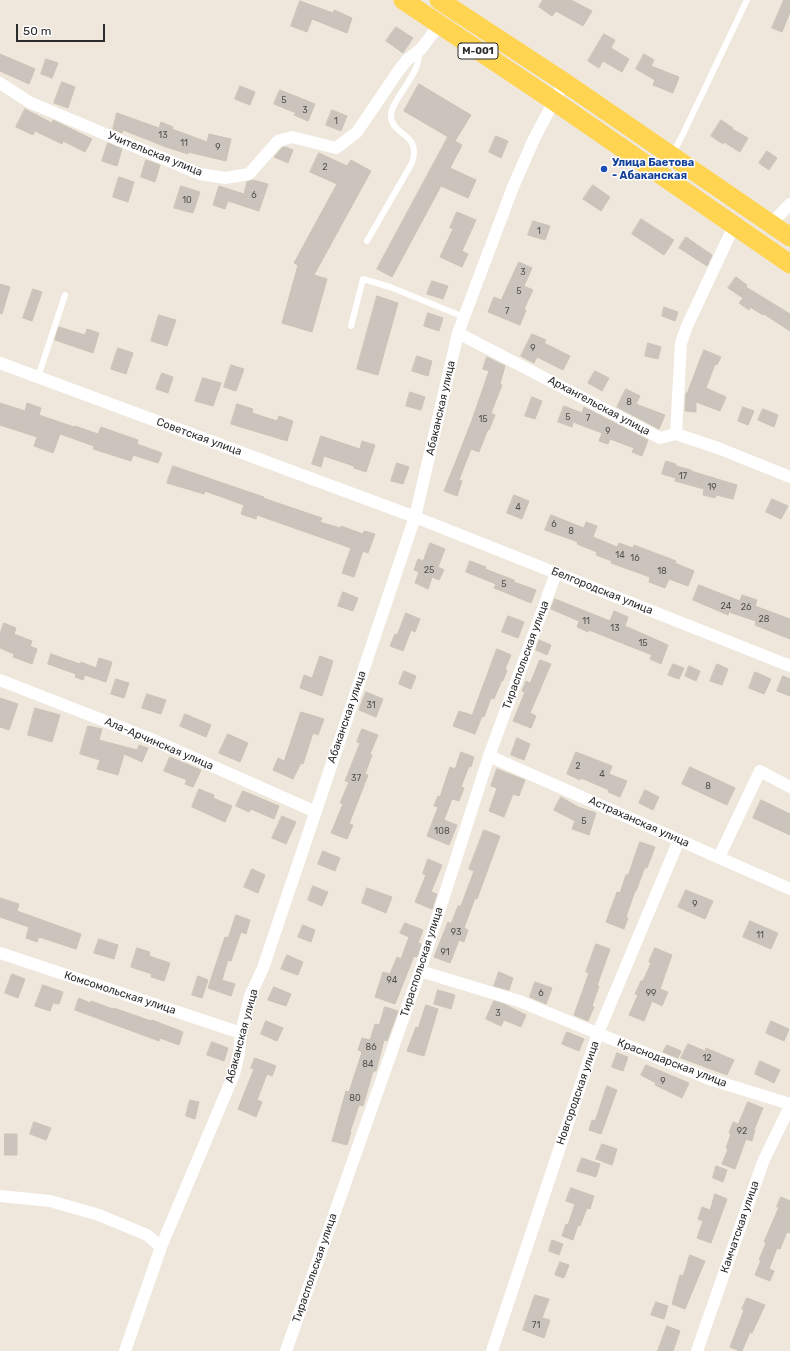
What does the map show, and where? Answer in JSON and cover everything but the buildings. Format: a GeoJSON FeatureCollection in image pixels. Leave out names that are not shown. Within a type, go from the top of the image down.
{"type":"FeatureCollection","features":[{"type":"Feature","properties":{"kind":"main road","name":"M-001"},"geometry":{"type":"LineString","coordinates":[[403,0],[554,101],[790,264]]}},
{"type":"Feature","properties":{"kind":"main road","name":"M-001"},"geometry":{"type":"LineString","coordinates":[[439,0],[564,82],[790,237]]}},
{"type":"Feature","properties":{"kind":"street","name":"Учительская улица"},"geometry":{"type":"LineString","coordinates":[[0,83],[29,102],[200,174],[225,178],[249,174],[278,141],[292,137],[336,148],[357,132],[399,70],[421,49],[439,25]]}},
{"type":"Feature","properties":{"kind":"street","name":"Абаканская улица"},"geometry":{"type":"LineString","coordinates":[[125,1351],[160,1247],[234,1074],[239,1053],[240,1033],[250,996],[263,968],[415,517],[458,333],[513,187],[534,139],[564,82]]}},
{"type":"Feature","properties":{"kind":"street"},"geometry":{"type":"LineString","coordinates":[[771,224],[790,204]]}},
{"type":"Feature","properties":{"kind":"street"},"geometry":{"type":"LineString","coordinates":[[676,434],[681,343],[687,326],[734,226]]}},
{"type":"Feature","properties":{"kind":"street","name":"Архангельская улица"},"geometry":{"type":"LineString","coordinates":[[458,333],[660,438],[676,434],[718,448],[790,477]]}},
{"type":"Feature","properties":{"kind":"street","name":"Советская улица"},"geometry":{"type":"LineString","coordinates":[[0,363],[415,517]]}},
{"type":"Feature","properties":{"kind":"street","name":"Белгородская улица"},"geometry":{"type":"LineString","coordinates":[[415,517],[790,666]]}},
{"type":"Feature","properties":{"kind":"street","name":"Тираспольская улица"},"geometry":{"type":"LineString","coordinates":[[286,1351],[420,971],[489,756],[556,573]]}},
{"type":"Feature","properties":{"kind":"street","name":"Ала-Арчинская улица"},"geometry":{"type":"LineString","coordinates":[[0,680],[151,739],[316,812]]}},
{"type":"Feature","properties":{"kind":"street","name":"Астраханская улица"},"geometry":{"type":"LineString","coordinates":[[489,756],[789,887]]}},
{"type":"Feature","properties":{"kind":"street"},"geometry":{"type":"LineString","coordinates":[[719,857],[760,771],[790,787]]}},
{"type":"Feature","properties":{"kind":"street","name":"Новгородская улица"},"geometry":{"type":"LineString","coordinates":[[492,1351],[598,1033],[679,840]]}},
{"type":"Feature","properties":{"kind":"street","name":"Комсомольская улица"},"geometry":{"type":"LineString","coordinates":[[0,953],[240,1033]]}},
{"type":"Feature","properties":{"kind":"street","name":"Краснодарская улица"},"geometry":{"type":"LineString","coordinates":[[420,971],[519,1001],[709,1079],[790,1105]]}},
{"type":"Feature","properties":{"kind":"street","name":"Камчатская улица"},"geometry":{"type":"LineString","coordinates":[[697,1351],[762,1162],[790,1105]]}},
{"type":"Feature","properties":{"kind":"street"},"geometry":{"type":"LineString","coordinates":[[0,1196],[50,1201],[99,1215],[148,1235],[160,1247]]}},
{"type":"Feature","properties":{"kind":"lane"},"geometry":{"type":"LineString","coordinates":[[672,155],[747,0]]}},
{"type":"Feature","properties":{"kind":"lane"},"geometry":{"type":"LineString","coordinates":[[367,241],[412,163],[416,152],[411,140],[396,128],[391,118],[392,109],[416,69],[421,49]]}},
{"type":"Feature","properties":{"kind":"lane"},"geometry":{"type":"LineString","coordinates":[[351,326],[363,279],[390,287],[464,317]]}},
{"type":"Feature","properties":{"kind":"lane"},"geometry":{"type":"LineString","coordinates":[[38,377],[65,295]]}},
{"type":"Feature","properties":{"kind":"place","name":"Улица Баетова - Абаканская"},"geometry":{"type":"Point","coordinates":[604,169]}}]}
